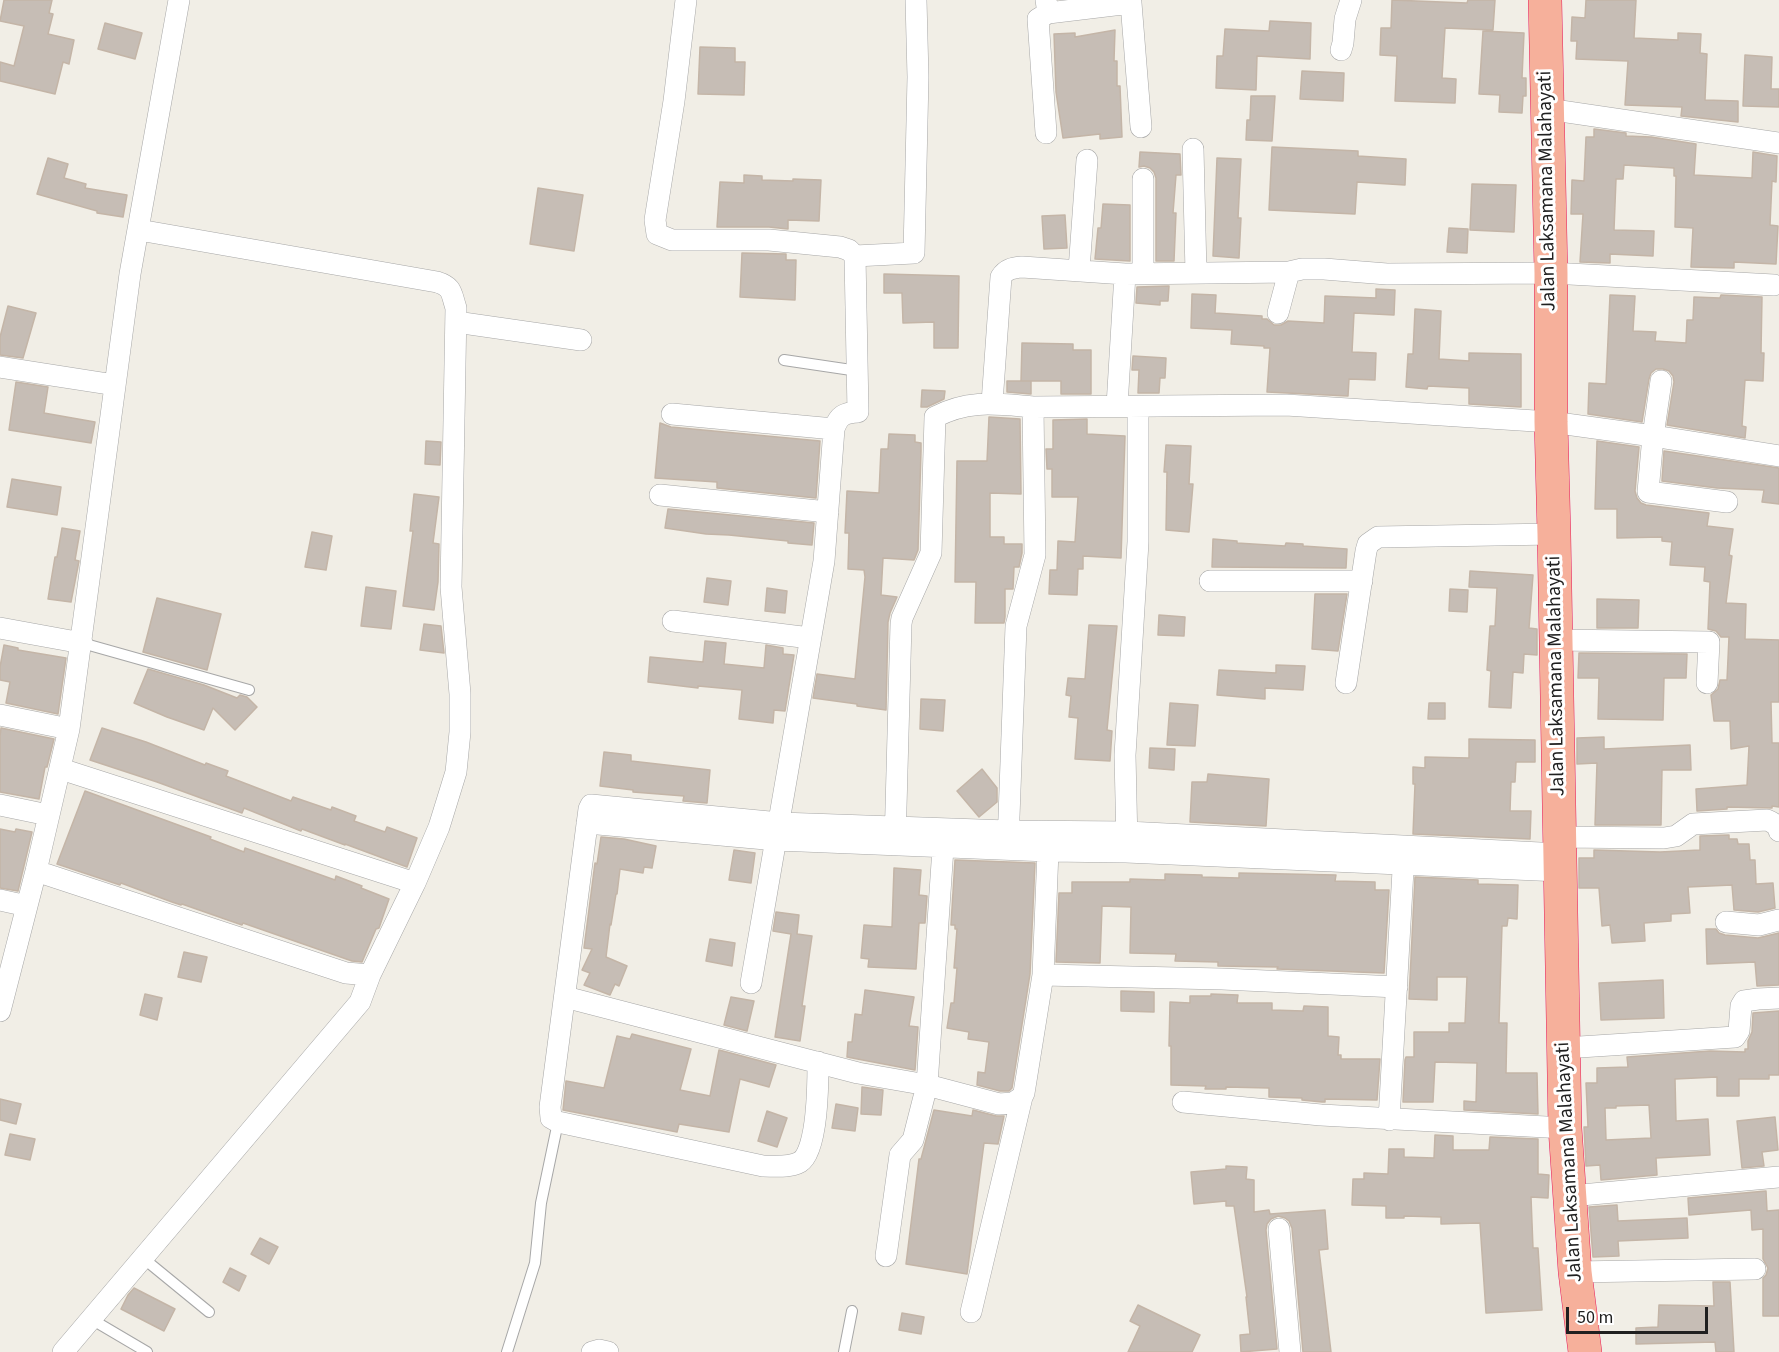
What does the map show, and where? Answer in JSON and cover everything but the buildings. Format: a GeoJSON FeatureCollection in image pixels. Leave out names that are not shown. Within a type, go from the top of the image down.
{"type":"FeatureCollection","features":[{"type":"Feature","properties":{"kind":"highway","name":"Jalan Laksamana Malahayati"},"geometry":{"type":"LineString","coordinates":[[1545,0],[1565,1128],[1575,1272],[1585,1352]]}},
{"type":"Feature","properties":{"kind":"street"},"geometry":{"type":"LineString","coordinates":[[2,997],[36,871],[69,729],[130,274],[179,0]]}},
{"type":"Feature","properties":{"kind":"street"},"geometry":{"type":"LineString","coordinates":[[686,0],[674,101],[655,220],[657,234],[672,240],[769,240],[828,246],[849,250],[855,256],[858,412],[841,415],[834,429],[824,561],[751,983]]}},
{"type":"Feature","properties":{"kind":"street"},"geometry":{"type":"LineString","coordinates":[[855,256],[914,253],[918,77],[916,0]]}},
{"type":"Feature","properties":{"kind":"street"},"geometry":{"type":"LineString","coordinates":[[1341,50],[1345,19],[1351,0]]}},
{"type":"Feature","properties":{"kind":"street"},"geometry":{"type":"LineString","coordinates":[[1046,133],[1038,19],[1047,6],[1131,3],[1141,127]]}},
{"type":"Feature","properties":{"kind":"street"},"geometry":{"type":"LineString","coordinates":[[1547,109],[1779,143]]}},
{"type":"Feature","properties":{"kind":"street"},"geometry":{"type":"LineString","coordinates":[[1193,149],[1196,273]]}},
{"type":"Feature","properties":{"kind":"street"},"geometry":{"type":"LineString","coordinates":[[1079,270],[1087,160]]}},
{"type":"Feature","properties":{"kind":"street"},"geometry":{"type":"LineString","coordinates":[[1127,842],[1125,754],[1138,543],[1128,406],[1134,274],[1143,179]]}},
{"type":"Feature","properties":{"kind":"street"},"geometry":{"type":"LineString","coordinates":[[63,1352],[360,1002],[370,975],[415,883],[439,827],[456,772],[460,732],[460,694],[451,587],[456,308],[450,289],[447,285],[437,282],[139,230]]}},
{"type":"Feature","properties":{"kind":"street"},"geometry":{"type":"LineString","coordinates":[[992,403],[1001,277],[1010,269],[1022,267],[1134,274],[1289,272],[1302,269],[1387,274],[1551,273],[1774,285]]}},
{"type":"Feature","properties":{"kind":"street"},"geometry":{"type":"LineString","coordinates":[[1278,313],[1289,272]]}},
{"type":"Feature","properties":{"kind":"street"},"geometry":{"type":"LineString","coordinates":[[456,322],[580,340]]}},
{"type":"Feature","properties":{"kind":"street"},"geometry":{"type":"LineString","coordinates":[[0,367],[115,385]]}},
{"type":"Feature","properties":{"kind":"street"},"geometry":{"type":"LineString","coordinates":[[1661,381],[1648,492],[1727,502]]}},
{"type":"Feature","properties":{"kind":"street"},"geometry":{"type":"LineString","coordinates":[[896,836],[901,624],[931,553],[936,417],[958,406],[992,403],[1033,407],[1286,405],[1551,422],[1779,456]]}},
{"type":"Feature","properties":{"kind":"street"},"geometry":{"type":"LineString","coordinates":[[1008,840],[1016,626],[1035,555],[1033,407]]}},
{"type":"Feature","properties":{"kind":"street"},"geometry":{"type":"LineString","coordinates":[[672,414],[834,429]]}},
{"type":"Feature","properties":{"kind":"street"},"geometry":{"type":"LineString","coordinates":[[660,495],[828,512]]}},
{"type":"Feature","properties":{"kind":"street"},"geometry":{"type":"LineString","coordinates":[[1346,683],[1366,551],[1368,544],[1377,537],[1554,534]]}},
{"type":"Feature","properties":{"kind":"street"},"geometry":{"type":"LineString","coordinates":[[1210,581],[1362,581]]}},
{"type":"Feature","properties":{"kind":"street"},"geometry":{"type":"LineString","coordinates":[[673,621],[810,638]]}},
{"type":"Feature","properties":{"kind":"street"},"geometry":{"type":"LineString","coordinates":[[0,628],[82,643]]}},
{"type":"Feature","properties":{"kind":"street"},"geometry":{"type":"LineString","coordinates":[[1556,640],[1709,643],[1707,683]]}},
{"type":"Feature","properties":{"kind":"street"},"geometry":{"type":"LineString","coordinates":[[0,715],[69,729]]}},
{"type":"Feature","properties":{"kind":"street"},"geometry":{"type":"LineString","coordinates":[[61,770],[415,883]]}},
{"type":"Feature","properties":{"kind":"street"},"geometry":{"type":"LineString","coordinates":[[0,805],[48,815]]}},
{"type":"Feature","properties":{"kind":"street"},"geometry":{"type":"LineString","coordinates":[[818,1062],[818,1098],[808,1152],[799,1162],[785,1167],[763,1166],[558,1122],[551,1118],[550,1107],[587,823],[944,838],[1127,842],[1404,855],[1560,854],[1676,836],[1693,824],[1767,820],[1773,822],[1779,831]]}},
{"type":"Feature","properties":{"kind":"street"},"geometry":{"type":"LineString","coordinates":[[886,1256],[900,1155],[913,1140],[927,1085],[944,838]]}},
{"type":"Feature","properties":{"kind":"street"},"geometry":{"type":"LineString","coordinates":[[1008,840],[1048,851],[1127,842]]}},
{"type":"Feature","properties":{"kind":"street"},"geometry":{"type":"LineString","coordinates":[[972,1312],[1024,1093],[1043,975],[1048,851]]}},
{"type":"Feature","properties":{"kind":"street"},"geometry":{"type":"LineString","coordinates":[[1389,1120],[1404,855]]}},
{"type":"Feature","properties":{"kind":"street"},"geometry":{"type":"LineString","coordinates":[[36,871],[346,973],[370,975]]}},
{"type":"Feature","properties":{"kind":"street"},"geometry":{"type":"LineString","coordinates":[[0,900],[27,906]]}},
{"type":"Feature","properties":{"kind":"street"},"geometry":{"type":"LineString","coordinates":[[1726,922],[1759,925],[1779,920]]}},
{"type":"Feature","properties":{"kind":"street"},"geometry":{"type":"LineString","coordinates":[[1043,975],[1222,979],[1397,987]]}},
{"type":"Feature","properties":{"kind":"street"},"geometry":{"type":"LineString","coordinates":[[565,997],[858,1073],[927,1085],[999,1104],[1012,1103],[1022,1096]]}},
{"type":"Feature","properties":{"kind":"street"},"geometry":{"type":"LineString","coordinates":[[1564,1048],[1735,1037],[1739,1031],[1741,1006],[1744,1002],[1779,998]]}},
{"type":"Feature","properties":{"kind":"street"},"geometry":{"type":"LineString","coordinates":[[1183,1102],[1389,1120],[1565,1128]]}},
{"type":"Feature","properties":{"kind":"street"},"geometry":{"type":"LineString","coordinates":[[1570,1196],[1779,1177]]}},
{"type":"Feature","properties":{"kind":"street"},"geometry":{"type":"LineString","coordinates":[[1279,1229],[1290,1352]]}},
{"type":"Feature","properties":{"kind":"street"},"geometry":{"type":"LineString","coordinates":[[1575,1272],[1755,1269]]}},
{"type":"Feature","properties":{"kind":"street"},"geometry":{"type":"LineString","coordinates":[[592,1352],[599,1350],[608,1352]]}},
{"type":"Feature","properties":{"kind":"lane"},"geometry":{"type":"LineString","coordinates":[[784,360],[858,371]]}},
{"type":"Feature","properties":{"kind":"lane"},"geometry":{"type":"LineString","coordinates":[[82,643],[249,690]]}},
{"type":"Feature","properties":{"kind":"lane"},"geometry":{"type":"LineString","coordinates":[[507,1352],[535,1263],[541,1203],[558,1122]]}},
{"type":"Feature","properties":{"kind":"lane"},"geometry":{"type":"LineString","coordinates":[[143,1258],[209,1312]]}},
{"type":"Feature","properties":{"kind":"lane"},"geometry":{"type":"LineString","coordinates":[[844,1352],[852,1311]]}},
{"type":"Feature","properties":{"kind":"lane"},"geometry":{"type":"LineString","coordinates":[[91,1319],[147,1352]]}}]}
